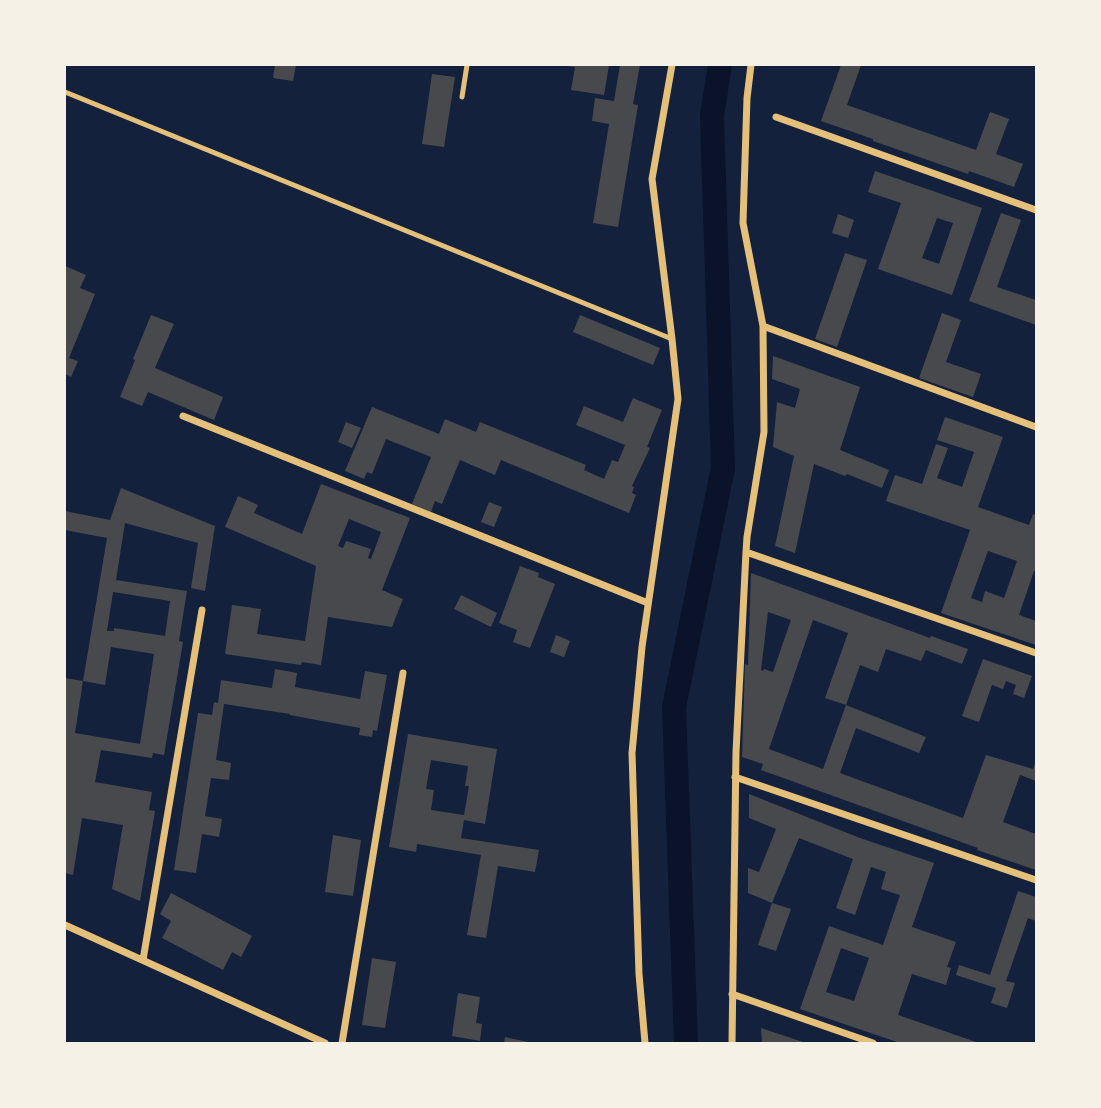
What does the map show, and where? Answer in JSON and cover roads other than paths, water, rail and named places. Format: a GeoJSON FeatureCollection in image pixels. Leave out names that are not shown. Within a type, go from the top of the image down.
{"type":"FeatureCollection","features":[{"type":"Feature","properties":{"kind":"street"},"geometry":{"type":"LineString","coordinates":[[645,1043],[639,974],[632,753],[642,648],[678,399],[652,179],[673,65]]}},
{"type":"Feature","properties":{"kind":"street"},"geometry":{"type":"LineString","coordinates":[[732,1043],[736,777],[746,552],[764,432],[762,326],[743,223],[747,98],[751,65]]}},
{"type":"Feature","properties":{"kind":"street"},"geometry":{"type":"LineString","coordinates":[[776,117],[1036,210]]}},
{"type":"Feature","properties":{"kind":"street"},"geometry":{"type":"LineString","coordinates":[[762,326],[1036,427]]}},
{"type":"Feature","properties":{"kind":"street"},"geometry":{"type":"LineString","coordinates":[[183,416],[648,603]]}},
{"type":"Feature","properties":{"kind":"street"},"geometry":{"type":"LineString","coordinates":[[746,552],[1036,653]]}},
{"type":"Feature","properties":{"kind":"street"},"geometry":{"type":"LineString","coordinates":[[143,960],[202,610]]}},
{"type":"Feature","properties":{"kind":"street"},"geometry":{"type":"LineString","coordinates":[[342,1043],[403,673]]}},
{"type":"Feature","properties":{"kind":"street"},"geometry":{"type":"LineString","coordinates":[[736,777],[1036,880]]}},
{"type":"Feature","properties":{"kind":"street"},"geometry":{"type":"LineString","coordinates":[[65,925],[325,1043]]}},
{"type":"Feature","properties":{"kind":"street"},"geometry":{"type":"LineString","coordinates":[[732,994],[873,1043]]}},
{"type":"Feature","properties":{"kind":"lane"},"geometry":{"type":"LineString","coordinates":[[462,97],[467,65]]}},
{"type":"Feature","properties":{"kind":"lane"},"geometry":{"type":"LineString","coordinates":[[65,92],[672,339]]}},
{"type":"Feature","properties":{"kind":"waterway"},"geometry":{"type":"LineString","coordinates":[[686,1043],[674,707],[723,468],[712,116],[720,65]]}}]}
